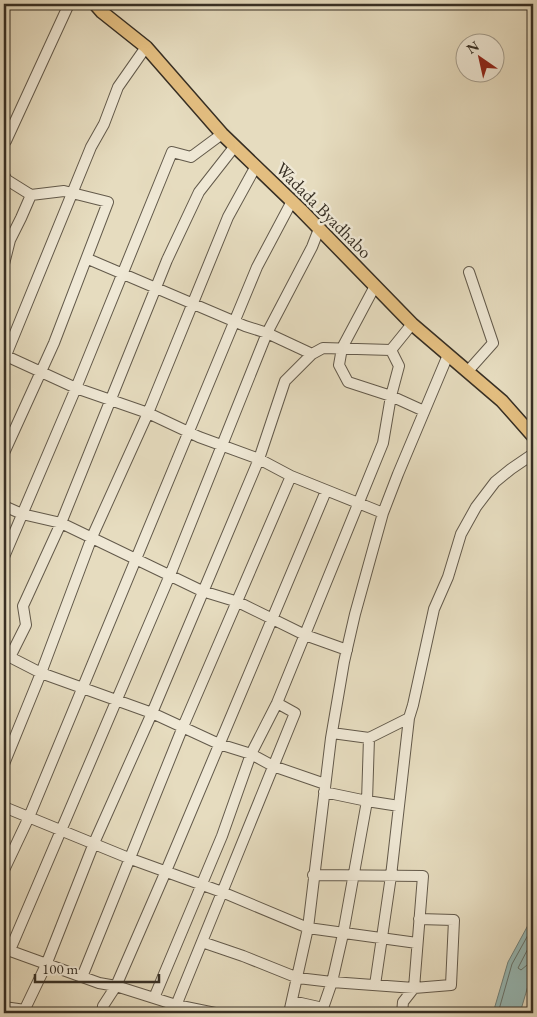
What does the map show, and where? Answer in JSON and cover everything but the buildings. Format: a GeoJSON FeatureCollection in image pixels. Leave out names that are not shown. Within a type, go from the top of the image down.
{"type":"FeatureCollection","features":[{"type":"Feature","properties":{"kind":"main road","name":"Wadada Byadhabo"},"geometry":{"type":"LineString","coordinates":[[100,7],[146,47],[222,134],[292,201],[412,324],[502,401],[533,436]]}},
{"type":"Feature","properties":{"kind":"street"},"geometry":{"type":"LineString","coordinates":[[4,143],[69,4]]}},
{"type":"Feature","properties":{"kind":"street"},"geometry":{"type":"LineString","coordinates":[[146,47],[118,88],[104,124],[91,147],[4,357],[76,388],[148,413],[188,430],[199,437],[259,459],[291,476],[326,491],[384,513]]}},
{"type":"Feature","properties":{"kind":"street"},"geometry":{"type":"LineString","coordinates":[[4,557],[76,388],[172,152],[191,156],[222,134]]}},
{"type":"Feature","properties":{"kind":"street"},"geometry":{"type":"LineString","coordinates":[[235,146],[199,192],[167,260],[62,523],[23,606],[26,625],[7,656],[41,672],[152,713],[182,729],[219,744],[251,754],[273,766],[324,788],[367,801],[399,806]]}},
{"type":"Feature","properties":{"kind":"street"},"geometry":{"type":"LineString","coordinates":[[4,764],[92,537],[148,413],[228,217],[256,166]]}},
{"type":"Feature","properties":{"kind":"street"},"geometry":{"type":"LineString","coordinates":[[4,175],[7,180],[32,195],[64,191],[108,202],[88,259],[54,344],[4,453]]}},
{"type":"Feature","properties":{"kind":"street"},"geometry":{"type":"LineString","coordinates":[[4,264],[10,240],[32,195]]}},
{"type":"Feature","properties":{"kind":"street"},"geometry":{"type":"LineString","coordinates":[[4,870],[29,816],[134,559],[257,267],[292,201]]}},
{"type":"Feature","properties":{"kind":"street"},"geometry":{"type":"LineString","coordinates":[[215,1013],[175,1009],[154,998],[116,986],[99,983],[7,950],[170,575],[268,333],[312,247],[319,228]]}},
{"type":"Feature","properties":{"kind":"street"},"geometry":{"type":"LineString","coordinates":[[88,259],[234,321],[268,333],[312,354]]}},
{"type":"Feature","properties":{"kind":"street"},"geometry":{"type":"LineString","coordinates":[[468,371],[493,343],[469,272]]}},
{"type":"Feature","properties":{"kind":"street"},"geometry":{"type":"LineString","coordinates":[[375,286],[342,348],[339,366],[348,382],[391,396],[424,410]]}},
{"type":"Feature","properties":{"kind":"street"},"geometry":{"type":"LineString","coordinates":[[391,350],[412,324]]}},
{"type":"Feature","properties":{"kind":"street"},"geometry":{"type":"LineString","coordinates":[[4,1007],[24,1012],[46,965],[94,843],[152,713],[259,459],[285,381],[312,354],[323,348],[391,350]]}},
{"type":"Feature","properties":{"kind":"street"},"geometry":{"type":"LineString","coordinates":[[154,998],[222,836],[251,754],[277,704],[383,444],[391,396],[399,366],[391,350]]}},
{"type":"Feature","properties":{"kind":"street"},"geometry":{"type":"LineString","coordinates":[[289,1013],[308,928],[313,874],[332,733],[355,614],[384,513],[398,474],[448,355]]}},
{"type":"Feature","properties":{"kind":"street"},"geometry":{"type":"LineString","coordinates":[[375,984],[391,876],[409,718],[414,705],[434,609],[448,577],[461,534],[476,507],[495,482],[511,468],[533,454]]}},
{"type":"Feature","properties":{"kind":"street"},"geometry":{"type":"LineString","coordinates":[[82,977],[182,729],[291,476]]}},
{"type":"Feature","properties":{"kind":"street"},"geometry":{"type":"LineString","coordinates":[[102,1013],[116,986],[166,871],[326,491]]}},
{"type":"Feature","properties":{"kind":"street"},"geometry":{"type":"LineString","coordinates":[[4,506],[22,514],[62,523],[202,592],[238,602],[305,635],[347,650]]}},
{"type":"Feature","properties":{"kind":"street"},"geometry":{"type":"LineString","coordinates":[[175,1009],[295,713],[277,704]]}},
{"type":"Feature","properties":{"kind":"street"},"geometry":{"type":"LineString","coordinates":[[332,733],[369,738],[409,718]]}},
{"type":"Feature","properties":{"kind":"street"},"geometry":{"type":"LineString","coordinates":[[292,1001],[324,1010],[343,934],[367,801],[369,738]]}},
{"type":"Feature","properties":{"kind":"street"},"geometry":{"type":"LineString","coordinates":[[4,807],[131,859],[222,892],[308,928],[417,943]]}},
{"type":"Feature","properties":{"kind":"street"},"geometry":{"type":"LineString","coordinates":[[313,874],[423,876],[414,988],[402,1002],[402,1013]]}},
{"type":"Feature","properties":{"kind":"street"},"geometry":{"type":"LineString","coordinates":[[202,942],[298,978],[414,988],[451,985],[454,920],[419,919]]}},
{"type":"Feature","properties":{"kind":"water"},"geometry":{"type":"Polygon","coordinates":[[[533,916],[533,969],[520,1013],[493,1013],[508,962],[533,916]]]}}]}
